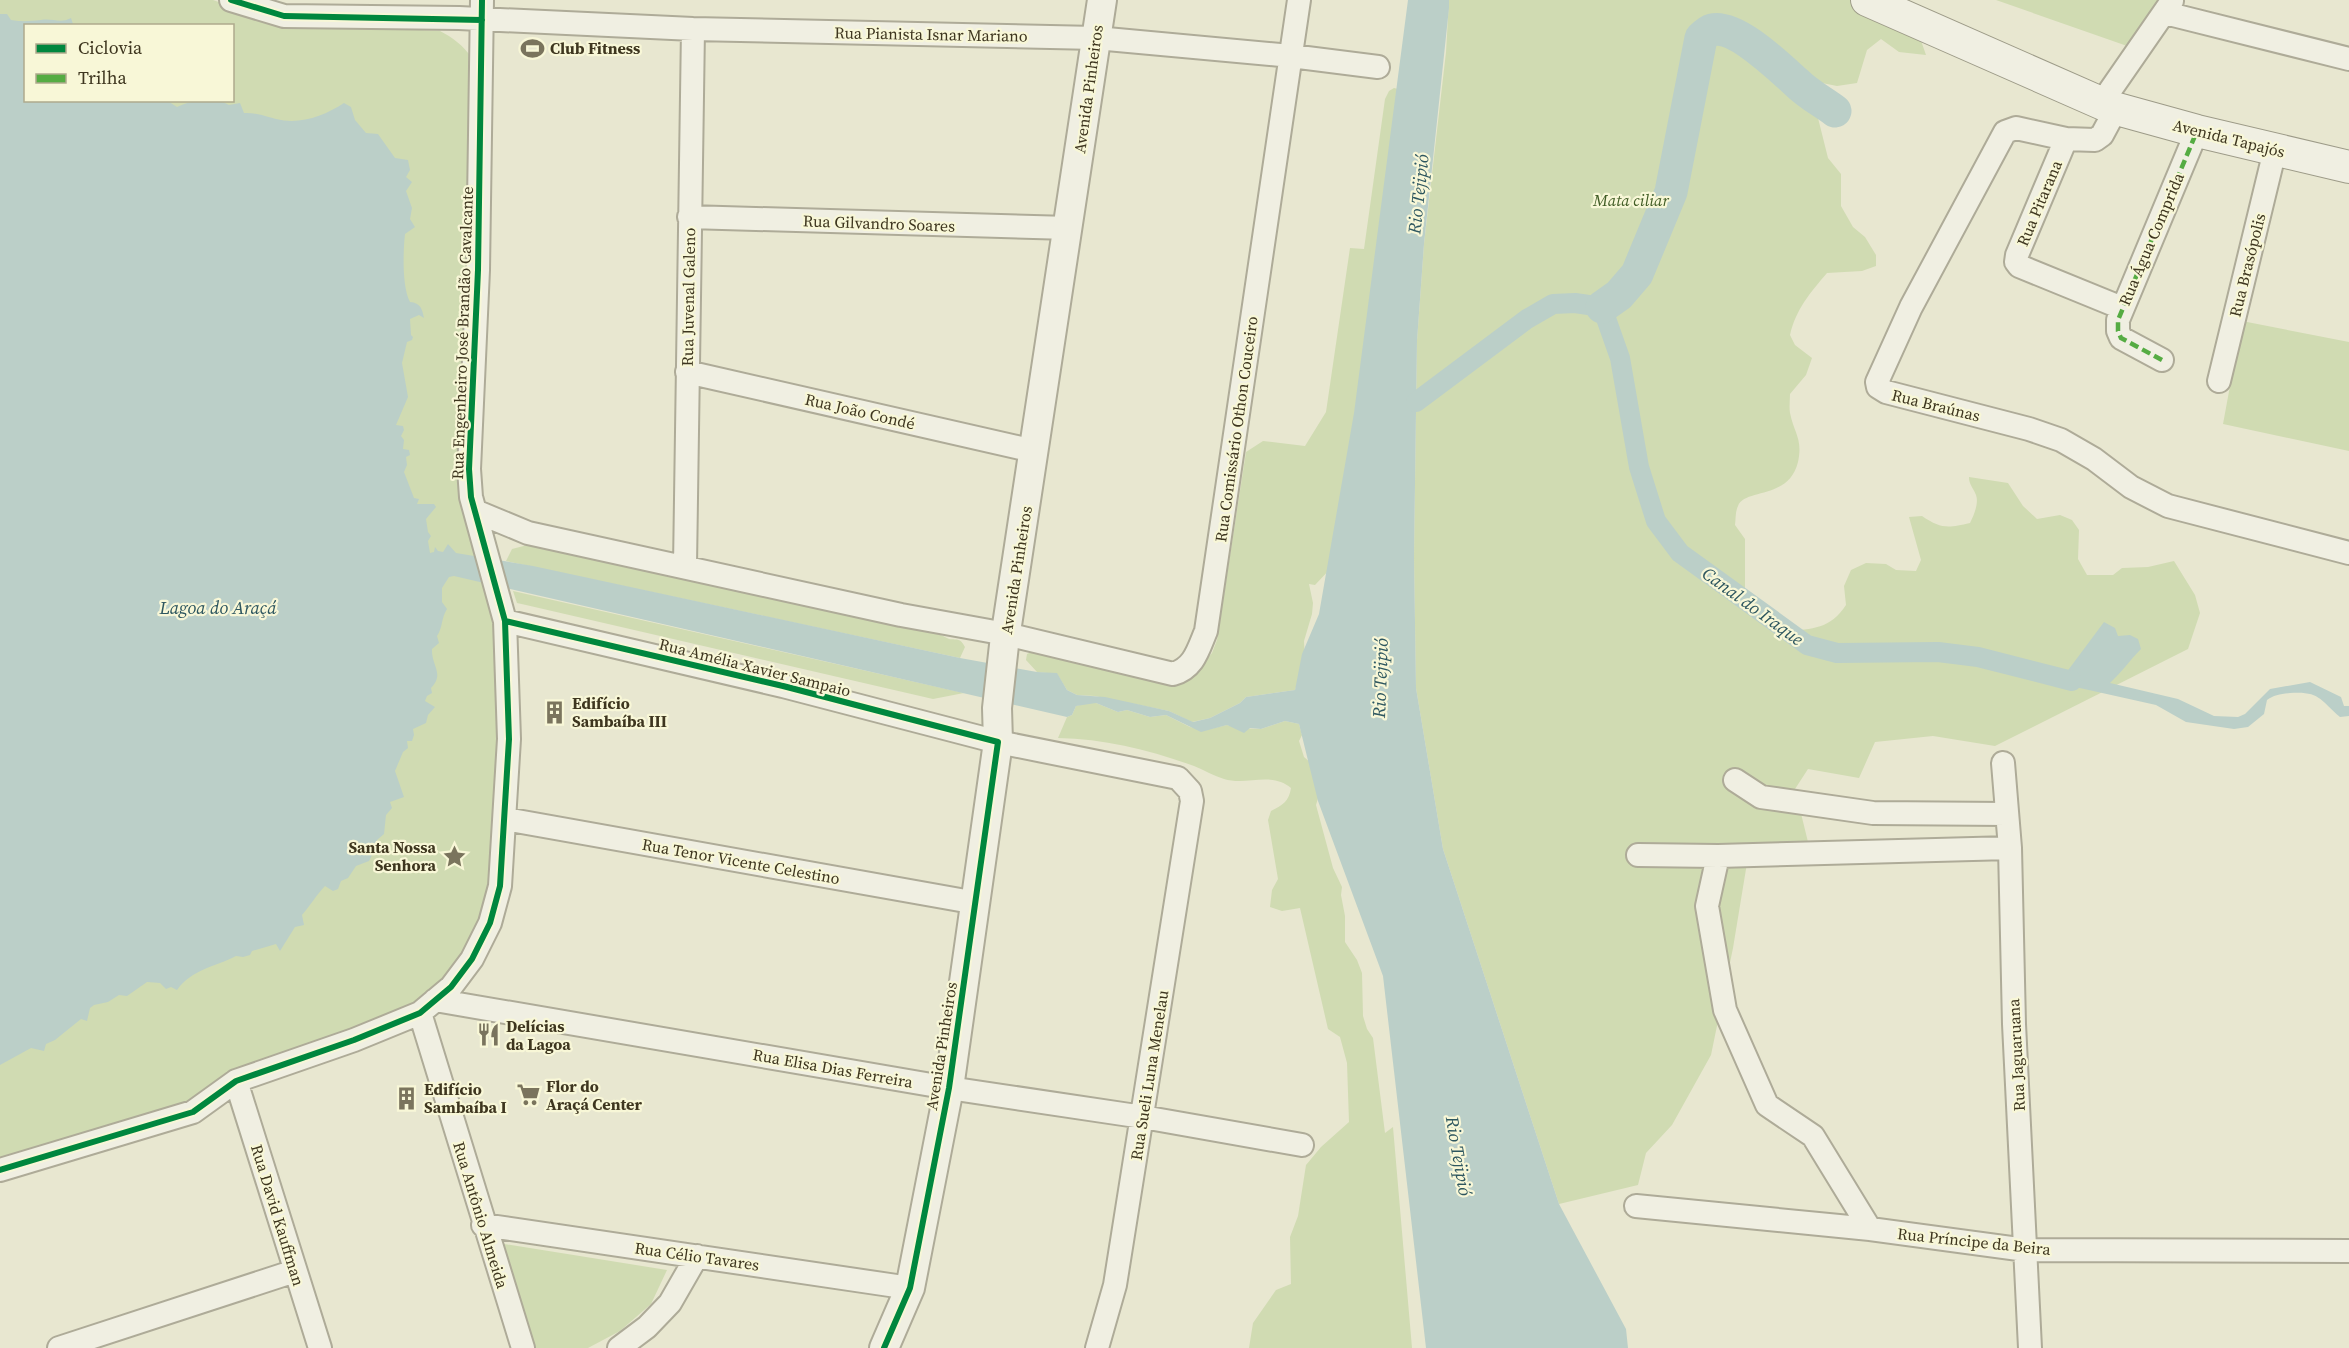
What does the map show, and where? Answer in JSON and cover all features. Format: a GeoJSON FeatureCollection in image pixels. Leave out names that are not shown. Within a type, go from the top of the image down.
{"type":"FeatureCollection","features":[{"type":"Feature","properties":{"kind":"main road","name":"Avenida Tapajós"},"geometry":{"type":"LineString","coordinates":[[1867,0],[2110,107],[2197,131],[2349,167]]}},
{"type":"Feature","properties":{"kind":"street","name":"Rua Pianista Isnar Mariano"},"geometry":{"type":"LineString","coordinates":[[231,0],[284,8],[482,10],[693,29],[1096,38],[1291,56],[1378,67]]}},
{"type":"Feature","properties":{"kind":"street","name":"Avenida Pinheiros"},"geometry":{"type":"LineString","coordinates":[[884,1348],[910,1288],[949,1088],[998,742],[997,708],[1005,639],[1102,0]]}},
{"type":"Feature","properties":{"kind":"street","name":"Rua Comissário Othon Couceiro"},"geometry":{"type":"LineString","coordinates":[[475,510],[528,533],[685,566],[1005,639],[1173,674],[1184,671],[1191,664],[1206,631],[1299,0]]}},
{"type":"Feature","properties":{"kind":"street"},"geometry":{"type":"LineString","coordinates":[[2110,107],[2109,92],[2169,7],[2349,59]]}},
{"type":"Feature","properties":{"kind":"street","name":"Rua Engenheiro José Brandão Cavalcante"},"geometry":{"type":"LineString","coordinates":[[0,1170],[193,1112],[236,1081],[354,1040],[428,1006],[451,987],[466,968],[490,923],[500,886],[509,739],[505,621],[471,497],[469,469],[478,270],[482,10]]}},
{"type":"Feature","properties":{"kind":"street","name":"Rua Juvenal Galeno"},"geometry":{"type":"LineString","coordinates":[[685,566],[693,29]]}},
{"type":"Feature","properties":{"kind":"street","name":"Rua Braúnas"},"geometry":{"type":"LineString","coordinates":[[2110,107],[2101,137],[2095,140],[2066,139],[2016,128],[2005,132],[1916,297],[1877,382],[1878,387],[1903,397],[2019,426],[2061,440],[2094,459],[2131,487],[2168,506],[2349,553]]}},
{"type":"Feature","properties":{"kind":"street","name":"Rua Água Comprida"},"geometry":{"type":"LineString","coordinates":[[2162,360],[2121,338],[2118,331],[2122,308],[2197,131]]}},
{"type":"Feature","properties":{"kind":"street","name":"Rua Pitarana"},"geometry":{"type":"LineString","coordinates":[[2066,139],[2016,262],[2019,266],[2122,308]]}},
{"type":"Feature","properties":{"kind":"street","name":"Rua Brasópolis"},"geometry":{"type":"LineString","coordinates":[[2219,381],[2275,150]]}},
{"type":"Feature","properties":{"kind":"street","name":"Rua Gilvandro Soares"},"geometry":{"type":"LineString","coordinates":[[689,218],[1069,228]]}},
{"type":"Feature","properties":{"kind":"street","name":"Rua João Condé"},"geometry":{"type":"LineString","coordinates":[[687,372],[1034,451]]}},
{"type":"Feature","properties":{"kind":"street"},"geometry":{"type":"LineString","coordinates":[[485,547],[528,533]]}},
{"type":"Feature","properties":{"kind":"street","name":"Rua Amélia Xavier Sampaio"},"geometry":{"type":"LineString","coordinates":[[505,621],[783,686],[998,742],[1178,778],[1186,784],[1192,801]]}},
{"type":"Feature","properties":{"kind":"street","name":"Rua Jaguaruana"},"geometry":{"type":"LineString","coordinates":[[2003,763],[2010,848],[2014,1024],[2030,1348]]}},
{"type":"Feature","properties":{"kind":"street"},"geometry":{"type":"LineString","coordinates":[[1735,780],[1761,797],[1873,813],[2007,814]]}},
{"type":"Feature","properties":{"kind":"street","name":"Rua Sueli Luna Menelau"},"geometry":{"type":"LineString","coordinates":[[1097,1348],[1114,1285],[1143,1117],[1192,801]]}},
{"type":"Feature","properties":{"kind":"street","name":"Rua Tenor Vicente Celestino"},"geometry":{"type":"LineString","coordinates":[[504,819],[977,903]]}},
{"type":"Feature","properties":{"kind":"street"},"geometry":{"type":"LineString","coordinates":[[1638,855],[1718,856],[2010,848]]}},
{"type":"Feature","properties":{"kind":"street"},"geometry":{"type":"LineString","coordinates":[[1718,856],[1707,906],[1725,1010],[1767,1105],[1813,1136],[1870,1229]]}},
{"type":"Feature","properties":{"kind":"street","name":"Rua Elisa Dias Ferreira"},"geometry":{"type":"LineString","coordinates":[[428,1006],[1143,1117],[1302,1144]]}},
{"type":"Feature","properties":{"kind":"street","name":"Rua Antônio Almeida"},"geometry":{"type":"LineString","coordinates":[[428,1006],[483,1226],[523,1348]]}},
{"type":"Feature","properties":{"kind":"street","name":"Rua David Kauffman"},"geometry":{"type":"LineString","coordinates":[[236,1081],[320,1348]]}},
{"type":"Feature","properties":{"kind":"street","name":"Rua Príncipe da Beira"},"geometry":{"type":"LineString","coordinates":[[1636,1206],[1870,1229],[2026,1250],[2349,1251]]}},
{"type":"Feature","properties":{"kind":"street","name":"Rua Célio Tavares"},"geometry":{"type":"LineString","coordinates":[[483,1226],[910,1288]]}},
{"type":"Feature","properties":{"kind":"street"},"geometry":{"type":"LineString","coordinates":[[619,1348],[647,1327],[670,1303],[697,1256]]}},
{"type":"Feature","properties":{"kind":"street"},"geometry":{"type":"LineString","coordinates":[[59,1348],[295,1271]]}},
{"type":"Feature","properties":{"kind":"green space","name":"Lagoa do Araçá"},"geometry":{"type":"Polygon","coordinates":[[[0,0],[213,0],[284,23],[440,31],[457,42],[471,57],[463,492],[494,608],[501,699],[495,873],[479,932],[430,1001],[194,1104],[0,1165],[0,0]]]}},
{"type":"Feature","properties":{"kind":"green space","name":"Mata ciliar"},"geometry":{"type":"Polygon","coordinates":[[[1449,0],[1870,0],[1918,32],[1926,55],[1899,52],[1881,39],[1867,50],[1857,83],[1837,86],[1822,83],[1809,92],[1805,101],[1818,118],[1828,158],[1841,174],[1841,206],[1853,227],[1865,237],[1876,255],[1876,266],[1862,271],[1827,273],[1804,302],[1796,317],[1790,335],[1795,345],[1812,358],[1806,375],[1790,394],[1790,413],[1799,447],[1798,462],[1793,474],[1786,482],[1777,488],[1742,500],[1736,513],[1735,525],[1745,539],[1745,594],[1748,603],[1786,631],[1813,628],[1827,623],[1834,619],[1846,605],[1844,586],[1851,570],[1866,563],[1886,564],[1896,570],[1916,571],[1921,560],[1909,517],[1922,516],[1945,526],[1970,523],[1977,502],[1969,477],[2008,483],[2023,506],[2037,519],[2060,515],[2072,520],[2079,530],[2078,559],[2087,575],[2113,575],[2122,568],[2148,567],[2174,561],[2195,595],[2200,613],[2188,649],[1995,746],[1933,736],[1875,742],[1859,778],[1808,769],[1795,789],[1808,842],[1759,849],[1747,863],[1733,948],[1711,1055],[1672,1125],[1646,1153],[1638,1185],[1559,1204],[1443,849],[1416,688],[1414,557],[1417,341],[1424,244],[1446,52],[1449,0]]]}},
{"type":"Feature","properties":{"kind":"green space"},"geometry":{"type":"Polygon","coordinates":[[[1996,0],[2161,0],[2130,47],[1996,0]]]}},
{"type":"Feature","properties":{"kind":"green space"},"geometry":{"type":"Polygon","coordinates":[[[1394,88],[1402,90],[1332,567],[1315,585],[1309,584],[1313,603],[1312,614],[1304,641],[1305,661],[1295,690],[1246,697],[1240,703],[1210,718],[1192,722],[1169,711],[1095,696],[1077,695],[1067,690],[1057,674],[1037,672],[1026,660],[1027,654],[1031,652],[1199,668],[1212,653],[1217,640],[1246,452],[1263,441],[1305,446],[1326,412],[1350,248],[1364,249],[1385,99],[1389,91],[1394,88]]]}},
{"type":"Feature","properties":{"kind":"green space"},"geometry":{"type":"Polygon","coordinates":[[[2242,321],[2349,342],[2349,451],[2223,424],[2242,321]]]}},
{"type":"Feature","properties":{"kind":"green space"},"geometry":{"type":"Polygon","coordinates":[[[539,542],[937,633],[962,642],[965,647],[960,658],[506,561],[512,549],[539,542]]]}},
{"type":"Feature","properties":{"kind":"green space"},"geometry":{"type":"Polygon","coordinates":[[[513,591],[964,693],[933,699],[517,603],[513,591]]]}},
{"type":"Feature","properties":{"kind":"green space"},"geometry":{"type":"Polygon","coordinates":[[[1096,703],[1118,712],[1127,710],[1150,717],[1166,715],[1190,727],[1206,730],[1227,725],[1237,728],[1261,729],[1285,721],[1299,724],[1302,735],[1299,741],[1304,757],[1311,763],[1319,795],[1316,805],[1333,868],[1342,887],[1345,942],[1357,960],[1362,973],[1363,1016],[1373,1038],[1385,1133],[1393,1127],[1412,1348],[1249,1348],[1253,1323],[1276,1290],[1291,1284],[1290,1237],[1298,1216],[1306,1165],[1321,1147],[1349,1122],[1347,1063],[1340,1037],[1328,1029],[1300,908],[1282,911],[1270,907],[1272,890],[1278,879],[1268,820],[1271,811],[1287,799],[1291,788],[1275,780],[1233,781],[1224,779],[1177,760],[1127,746],[1058,738],[1067,717],[1072,715],[1076,706],[1096,703]]]}},
{"type":"Feature","properties":{"kind":"green space"},"geometry":{"type":"Polygon","coordinates":[[[492,1242],[667,1270],[651,1304],[620,1331],[588,1348],[525,1348],[492,1242]]]}},
{"type":"Feature","properties":{"kind":"water","name":"Lagoa do Araçá"},"geometry":{"type":"Polygon","coordinates":[[[1408,0],[1449,0],[1424,244],[1417,341],[1414,557],[1416,688],[1443,849],[1559,1204],[1626,1329],[1628,1348],[1426,1348],[1383,976],[1318,801],[1299,724],[1285,721],[1261,729],[1250,728],[1244,733],[1227,725],[1201,732],[1166,715],[1150,717],[1127,710],[1118,712],[1096,703],[1076,706],[1072,715],[1067,717],[454,576],[449,577],[442,588],[442,602],[447,609],[437,636],[439,643],[432,649],[437,678],[431,688],[432,693],[425,701],[435,707],[428,715],[426,723],[413,729],[412,741],[407,741],[408,748],[403,752],[395,771],[404,797],[390,802],[392,808],[386,815],[384,834],[377,840],[376,852],[369,861],[356,866],[348,878],[341,881],[338,889],[333,891],[325,886],[302,915],[304,925],[295,927],[280,951],[276,944],[252,951],[250,955],[236,956],[190,977],[177,990],[171,987],[166,989],[160,983],[147,982],[127,996],[119,995],[108,1002],[94,1005],[90,1008],[87,1021],[81,1019],[55,1040],[46,1044],[44,1051],[31,1048],[0,1065],[0,14],[7,14],[11,20],[19,21],[63,21],[71,18],[73,24],[24,24],[24,102],[169,102],[177,107],[190,102],[223,102],[229,105],[240,103],[244,113],[285,121],[312,118],[344,103],[351,107],[355,120],[366,133],[378,134],[395,158],[408,160],[410,170],[406,177],[412,182],[406,191],[412,208],[410,219],[415,227],[405,234],[404,279],[410,302],[420,307],[424,318],[419,315],[410,319],[413,337],[407,342],[402,363],[408,397],[396,425],[403,426],[401,436],[404,440],[403,449],[409,450],[410,455],[406,457],[407,465],[404,472],[414,498],[419,499],[417,504],[434,504],[436,507],[426,519],[431,536],[428,541],[430,553],[434,552],[435,547],[438,551],[443,552],[448,544],[456,553],[533,566],[960,658],[1037,672],[1057,673],[1067,690],[1077,695],[1105,697],[1169,711],[1193,722],[1210,718],[1240,703],[1246,697],[1295,690],[1302,654],[1319,614],[1354,413],[1408,0]]]}},
{"type":"Feature","properties":{"kind":"water"},"geometry":{"type":"Polygon","coordinates":[[[2104,622],[2115,628],[2118,636],[2130,635],[2138,639],[2141,649],[2110,683],[2178,699],[2214,716],[2238,717],[2245,714],[2270,689],[2310,682],[2341,697],[2344,706],[2349,706],[2349,716],[2340,717],[2314,695],[2290,693],[2269,698],[2264,714],[2248,727],[2234,729],[2186,722],[2156,705],[2044,680],[2049,670],[2066,673],[2104,622]]]}},
{"type":"Feature","properties":{"kind":"waterway"},"geometry":{"type":"LineString","coordinates":[[1602,307],[1619,295],[1637,274],[1671,192],[1701,38],[1706,33],[1712,30],[1722,30],[1745,40],[1806,91],[1835,111]]}},
{"type":"Feature","properties":{"kind":"waterway","name":"Canal do Iraque"},"geometry":{"type":"LineString","coordinates":[[1416,402],[1527,319],[1553,304],[1575,303],[1602,307],[1620,358],[1639,467],[1656,521],[1680,553],[1807,645],[1837,653],[1938,652],[1978,657],[2072,681]]}},
{"type":"Feature","properties":{"kind":"marked path"},"geometry":{"type":"LineString","coordinates":[[2162,360],[2121,338],[2118,331],[2118,320],[2197,131]]}},
{"type":"Feature","properties":{"kind":"cycle path"},"geometry":{"type":"LineString","coordinates":[[231,0],[284,16],[482,20]]}},
{"type":"Feature","properties":{"kind":"cycle path"},"geometry":{"type":"LineString","coordinates":[[0,1170],[193,1112],[236,1081],[354,1040],[420,1013],[451,987],[472,959],[490,923],[500,886],[509,739],[505,621],[471,497],[469,469],[478,270],[482,0]]}},
{"type":"Feature","properties":{"kind":"cycle path"},"geometry":{"type":"LineString","coordinates":[[505,621],[783,686],[998,742],[949,1088],[910,1288],[884,1348]]}},
{"type":"Feature","properties":{"kind":"place","name":"Club Fitness"},"geometry":{"type":"Point","coordinates":[532,48]}},
{"type":"Feature","properties":{"kind":"place","name":"Edifício Sambaíba III"},"geometry":{"type":"Point","coordinates":[554,712]}},
{"type":"Feature","properties":{"kind":"place","name":"Santa Nossa Senhora"},"geometry":{"type":"Point","coordinates":[454,856]}},
{"type":"Feature","properties":{"kind":"place","name":"Delícias da Lagoa"},"geometry":{"type":"Point","coordinates":[488,1035]}},
{"type":"Feature","properties":{"kind":"place","name":"Flor do Araçá Center"},"geometry":{"type":"Point","coordinates":[528,1095]}},
{"type":"Feature","properties":{"kind":"place","name":"Edifício Sambaíba I"},"geometry":{"type":"Point","coordinates":[406,1098]}},
{"type":"Feature","properties":{"kind":"water label","name":"Rio Tejipió"},"geometry":{"type":"Point","coordinates":[1418,194]}},
{"type":"Feature","properties":{"kind":"water label","name":"Rio Tejipió"},"geometry":{"type":"Point","coordinates":[1380,678]}},
{"type":"Feature","properties":{"kind":"water label","name":"Rio Tejipió"},"geometry":{"type":"Point","coordinates":[1459,1156]}}]}
